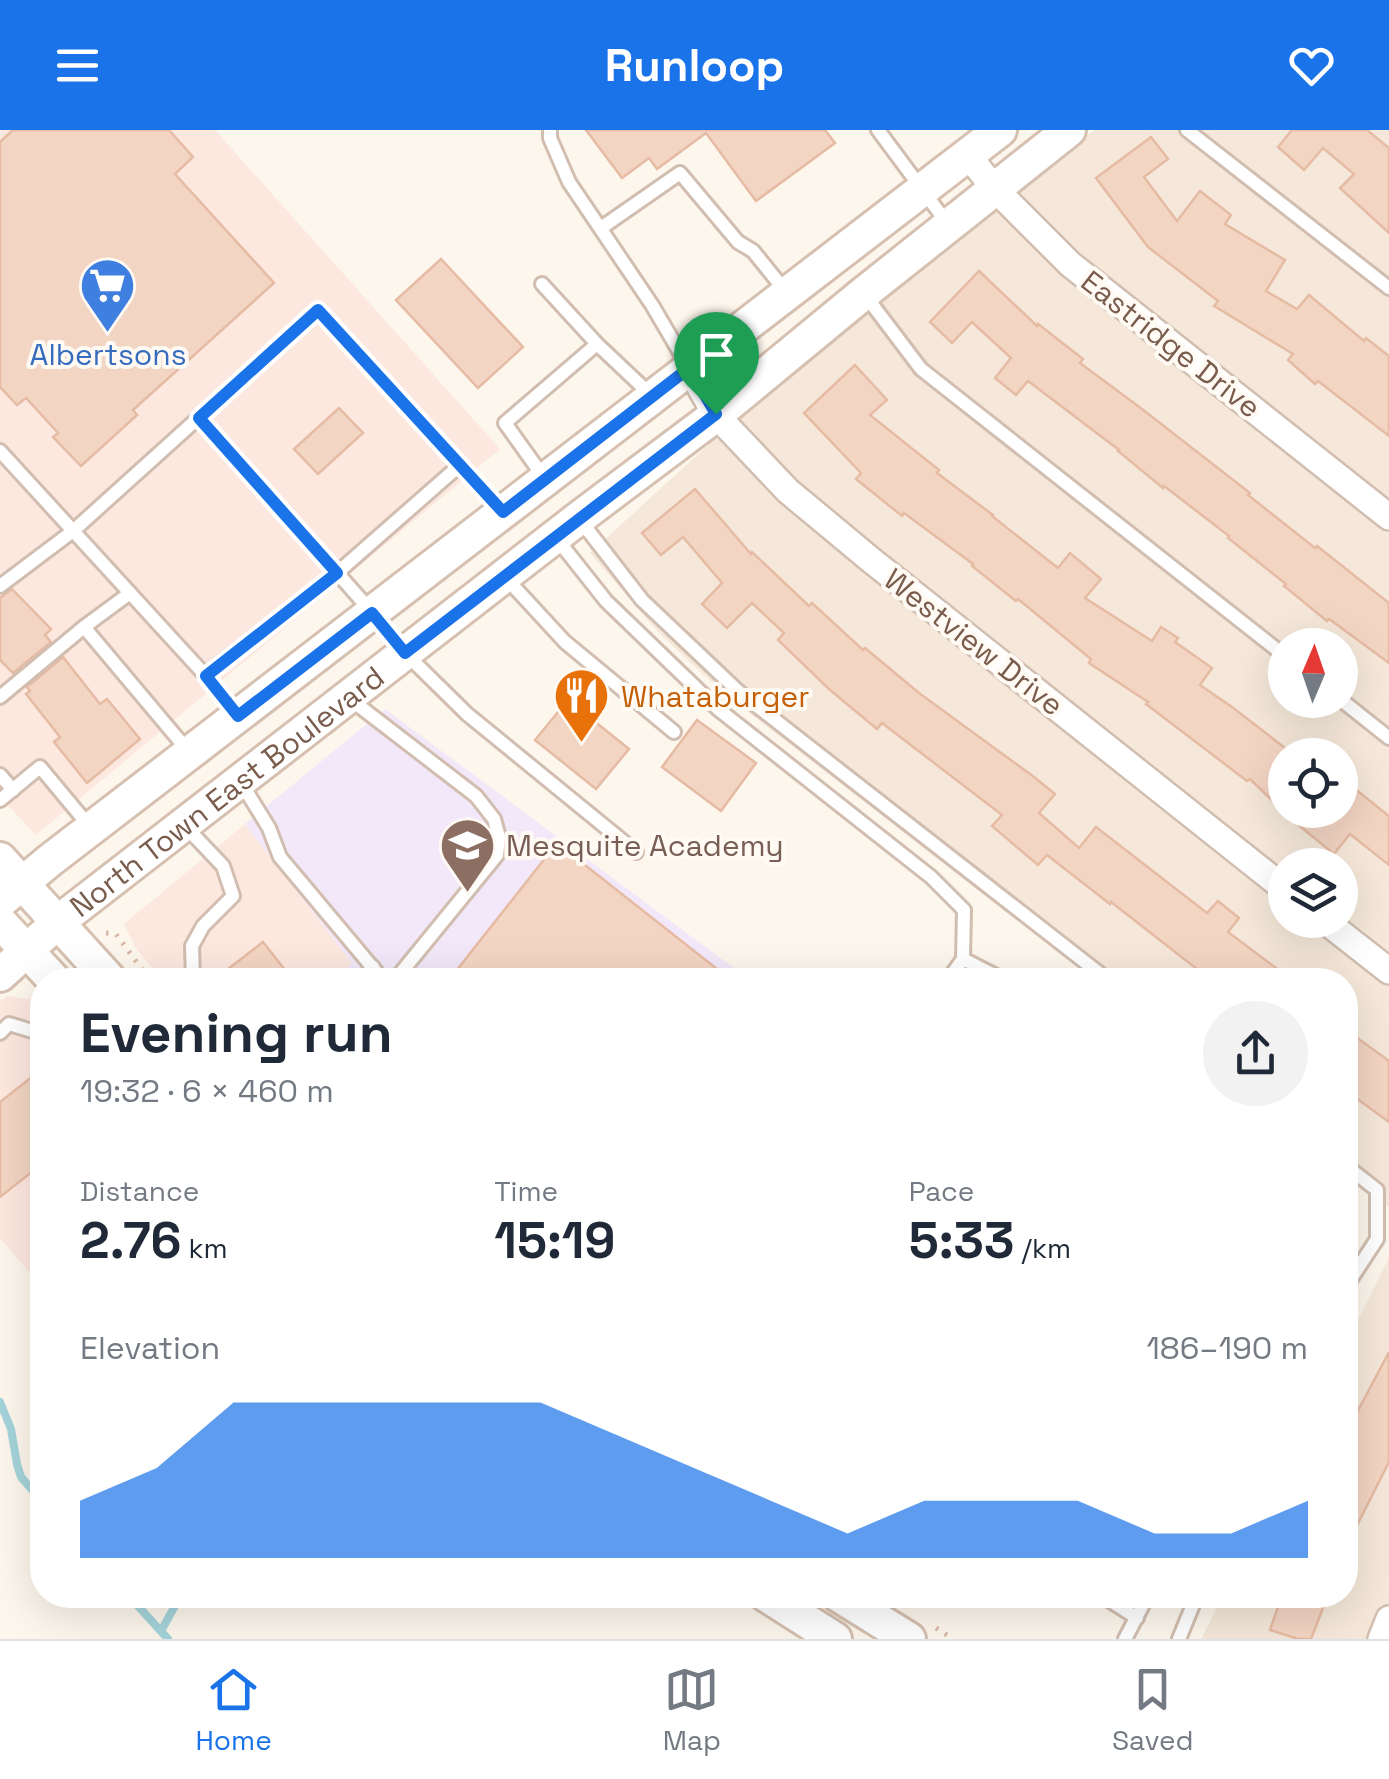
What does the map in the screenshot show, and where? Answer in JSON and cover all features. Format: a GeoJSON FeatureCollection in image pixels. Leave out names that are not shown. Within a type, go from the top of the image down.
{"type":"FeatureCollection","features":[{"type":"Feature","properties":{"kind":"main road","name":"North Town East Boulevard"},"geometry":{"type":"LineString","coordinates":[[7,881],[92,829],[1000,130]]}},
{"type":"Feature","properties":{"kind":"main road","name":"North Town East Boulevard"},"geometry":{"type":"LineString","coordinates":[[0,975],[58,922],[716,414],[1069,130]]}},
{"type":"Feature","properties":{"kind":"main road"},"geometry":{"type":"LineString","coordinates":[[372,613],[405,653]]}},
{"type":"Feature","properties":{"kind":"main road"},"geometry":{"type":"LineString","coordinates":[[7,881],[58,922],[99,968]]}},
{"type":"Feature","properties":{"kind":"main road"},"geometry":{"type":"LineString","coordinates":[[0,922],[42,968]]}},
{"type":"Feature","properties":{"kind":"main road"},"geometry":{"type":"LineString","coordinates":[[786,1608],[835,1639]]}},
{"type":"Feature","properties":{"kind":"main road"},"geometry":{"type":"LineString","coordinates":[[859,1608],[909,1639]]}},
{"type":"Feature","properties":{"kind":"street","name":"Eastridge Drive"},"geometry":{"type":"LineString","coordinates":[[968,154],[994,188],[1070,264],[1389,517]]}},
{"type":"Feature","properties":{"kind":"street","name":"Westview Drive"},"geometry":{"type":"LineString","coordinates":[[689,368],[716,414],[788,492],[1268,876]]}},
{"type":"Feature","properties":{"kind":"street"},"geometry":{"type":"LineString","coordinates":[[1347,938],[1389,971]]}},
{"type":"Feature","properties":{"kind":"street"},"geometry":{"type":"LineString","coordinates":[[1381,1639],[1389,1619]]}},
{"type":"Feature","properties":{"kind":"lane"},"geometry":{"type":"LineString","coordinates":[[550,130],[569,182],[652,304],[689,368]]}},
{"type":"Feature","properties":{"kind":"lane"},"geometry":{"type":"LineString","coordinates":[[878,130],[948,225]]}},
{"type":"Feature","properties":{"kind":"lane"},"geometry":{"type":"LineString","coordinates":[[1187,130],[1389,288]]}},
{"type":"Feature","properties":{"kind":"lane"},"geometry":{"type":"LineString","coordinates":[[601,228],[680,174],[738,242],[753,251],[787,294]]}},
{"type":"Feature","properties":{"kind":"lane"},"geometry":{"type":"LineString","coordinates":[[542,284],[652,397]]}},
{"type":"Feature","properties":{"kind":"lane"},"geometry":{"type":"LineString","coordinates":[[864,293],[920,369],[1268,643]]}},
{"type":"Feature","properties":{"kind":"lane"},"geometry":{"type":"LineString","coordinates":[[0,586],[72,531],[318,310],[503,512]]}},
{"type":"Feature","properties":{"kind":"lane"},"geometry":{"type":"LineString","coordinates":[[545,480],[505,422],[597,344]]}},
{"type":"Feature","properties":{"kind":"lane"},"geometry":{"type":"LineString","coordinates":[[199,418],[372,613]]}},
{"type":"Feature","properties":{"kind":"lane"},"geometry":{"type":"LineString","coordinates":[[0,451],[238,716]]}},
{"type":"Feature","properties":{"kind":"lane"},"geometry":{"type":"LineString","coordinates":[[206,676],[337,573],[460,466]]}},
{"type":"Feature","properties":{"kind":"lane"},"geometry":{"type":"LineString","coordinates":[[567,528],[606,601],[718,709],[930,877],[964,910],[963,959],[957,968]]}},
{"type":"Feature","properties":{"kind":"lane"},"geometry":{"type":"LineString","coordinates":[[567,528],[739,692],[1093,968]]}},
{"type":"Feature","properties":{"kind":"lane"},"geometry":{"type":"LineString","coordinates":[[504,576],[565,642],[674,732]]}},
{"type":"Feature","properties":{"kind":"lane"},"geometry":{"type":"LineString","coordinates":[[0,697],[130,593]]}},
{"type":"Feature","properties":{"kind":"lane"},"geometry":{"type":"LineString","coordinates":[[84,627],[190,753]]}},
{"type":"Feature","properties":{"kind":"lane"},"geometry":{"type":"LineString","coordinates":[[405,653],[466,714],[636,852]]}},
{"type":"Feature","properties":{"kind":"lane"},"geometry":{"type":"LineString","coordinates":[[348,697],[476,796],[494,819],[499,838],[497,855],[405,968]]}},
{"type":"Feature","properties":{"kind":"lane"},"geometry":{"type":"LineString","coordinates":[[1358,714],[1389,738]]}},
{"type":"Feature","properties":{"kind":"lane"},"geometry":{"type":"LineString","coordinates":[[0,800],[40,767],[92,829]]}},
{"type":"Feature","properties":{"kind":"lane"},"geometry":{"type":"LineString","coordinates":[[0,776],[13,790]]}},
{"type":"Feature","properties":{"kind":"lane"},"geometry":{"type":"LineString","coordinates":[[240,781],[270,828],[280,857],[373,967]]}},
{"type":"Feature","properties":{"kind":"lane"},"geometry":{"type":"LineString","coordinates":[[184,824],[223,866],[233,896],[203,926],[192,946],[193,968]]}},
{"type":"Feature","properties":{"kind":"lane"},"geometry":{"type":"LineString","coordinates":[[963,959],[981,968]]}},
{"type":"Feature","properties":{"kind":"lane"},"geometry":{"type":"LineString","coordinates":[[0,1033],[10,1024],[30,1030]]}},
{"type":"Feature","properties":{"kind":"lane"},"geometry":{"type":"LineString","coordinates":[[1358,1175],[1377,1190],[1377,1239],[1358,1268]]}},
{"type":"Feature","properties":{"kind":"lane"},"geometry":{"type":"LineString","coordinates":[[1121,1608],[1137,1618]]}},
{"type":"Feature","properties":{"kind":"lane"},"geometry":{"type":"LineString","coordinates":[[1126,1639],[1142,1608]]}},
{"type":"Feature","properties":{"kind":"lane"},"geometry":{"type":"LineString","coordinates":[[1179,1639],[1192,1608]]}},
{"type":"Feature","properties":{"kind":"path"},"geometry":{"type":"LineString","coordinates":[[106,933],[116,934],[141,968]]}},
{"type":"Feature","properties":{"kind":"shaded area"},"geometry":{"type":"Polygon","coordinates":[[[2,130],[215,130],[500,449],[36,835],[0,797],[2,130]]]}},
{"type":"Feature","properties":{"kind":"shaded area"},"geometry":{"type":"Polygon","coordinates":[[[1094,130],[1389,130],[1389,1207],[1358,1183],[1358,968],[1079,968],[721,691],[659,633],[590,553],[763,395],[1094,130]]]}},
{"type":"Feature","properties":{"kind":"shaded area","name":"Mesquite Academy"},"geometry":{"type":"Polygon","coordinates":[[[385,709],[734,968],[347,968],[352,963],[245,824],[385,709]]]}},
{"type":"Feature","properties":{"kind":"shaded area"},"geometry":{"type":"Polygon","coordinates":[[[245,824],[353,964],[348,968],[152,968],[135,947],[124,924],[245,824]]]}},
{"type":"Feature","properties":{"kind":"shaded area"},"geometry":{"type":"Polygon","coordinates":[[[7,996],[30,999],[30,1273],[0,1238],[0,1002],[7,996]]]}},
{"type":"Feature","properties":{"kind":"shaded area"},"geometry":{"type":"Polygon","coordinates":[[[1389,1257],[1389,1639],[1201,1639],[1216,1608],[1358,1608],[1358,1320],[1389,1257]]]}},
{"type":"Feature","properties":{"kind":"building","name":"Albertsons"},"geometry":{"type":"Polygon","coordinates":[[[13,130],[169,130],[193,157],[175,174],[274,283],[133,410],[137,415],[81,466],[53,437],[58,433],[26,398],[17,405],[0,387],[0,142],[13,130]]]}},
{"type":"Feature","properties":{"kind":"building"},"geometry":{"type":"Polygon","coordinates":[[[586,130],[825,130],[835,143],[756,201],[706,133],[657,169],[649,158],[622,178],[586,130]]]}},
{"type":"Feature","properties":{"kind":"building"},"geometry":{"type":"Polygon","coordinates":[[[1292,130],[1367,130],[1389,148],[1389,233],[1340,188],[1354,174],[1323,148],[1304,170],[1278,147],[1292,130]]]}},
{"type":"Feature","properties":{"kind":"building"},"geometry":{"type":"Polygon","coordinates":[[[1151,137],[1168,159],[1144,177],[1177,221],[1200,191],[1231,215],[1225,224],[1285,260],[1266,291],[1297,309],[1309,295],[1364,341],[1366,338],[1389,356],[1389,436],[1318,381],[1315,384],[1288,360],[1293,354],[1214,306],[1218,301],[1148,247],[1096,178],[1151,137]]]}},
{"type":"Feature","properties":{"kind":"building"},"geometry":{"type":"Polygon","coordinates":[[[441,259],[523,347],[478,388],[396,300],[441,259]]]}},
{"type":"Feature","properties":{"kind":"building"},"geometry":{"type":"Polygon","coordinates":[[[979,271],[1037,326],[1083,359],[1080,363],[1389,603],[1389,663],[1358,640],[1358,628],[1341,628],[1327,621],[1229,536],[1028,381],[1016,395],[995,378],[1011,358],[972,322],[952,343],[930,322],[979,271]]]}},
{"type":"Feature","properties":{"kind":"building"},"geometry":{"type":"Polygon","coordinates":[[[855,365],[887,400],[870,415],[939,470],[937,473],[1058,568],[1070,553],[1101,579],[1085,598],[1152,641],[1161,627],[1212,668],[1200,685],[1272,738],[1268,738],[1268,796],[1148,702],[1089,663],[1091,659],[973,564],[856,479],[861,473],[804,413],[855,365]]]}},
{"type":"Feature","properties":{"kind":"building"},"geometry":{"type":"Polygon","coordinates":[[[339,408],[363,433],[318,474],[294,449],[339,408]]]}},
{"type":"Feature","properties":{"kind":"building"},"geometry":{"type":"Polygon","coordinates":[[[695,489],[751,554],[809,606],[812,603],[863,650],[1055,794],[1039,813],[1079,848],[1096,827],[1207,913],[1218,901],[1239,918],[1228,932],[1276,968],[1196,968],[1047,855],[1038,865],[992,826],[1002,815],[882,723],[877,729],[830,690],[778,640],[784,633],[752,603],[727,628],[702,604],[722,583],[683,537],[661,555],[642,533],[695,489]]]}},
{"type":"Feature","properties":{"kind":"building"},"geometry":{"type":"Polygon","coordinates":[[[12,589],[51,629],[45,635],[51,642],[13,673],[0,660],[0,598],[12,589]]]}},
{"type":"Feature","properties":{"kind":"building"},"geometry":{"type":"Polygon","coordinates":[[[63,657],[100,704],[107,699],[140,739],[87,783],[54,742],[60,737],[26,694],[30,691],[27,687],[63,657]]]}},
{"type":"Feature","properties":{"kind":"building","name":"Whataburger"},"geometry":{"type":"Polygon","coordinates":[[[568,700],[629,749],[596,789],[535,740],[568,700]]]}},
{"type":"Feature","properties":{"kind":"building"},"geometry":{"type":"Polygon","coordinates":[[[697,720],[756,763],[721,811],[662,767],[697,720]]]}},
{"type":"Feature","properties":{"kind":"building"},"geometry":{"type":"Polygon","coordinates":[[[1358,791],[1389,816],[1389,865],[1350,834],[1339,848],[1327,848],[1302,828],[1358,828],[1358,791]]]}},
{"type":"Feature","properties":{"kind":"building"},"geometry":{"type":"Polygon","coordinates":[[[557,843],[716,968],[458,968],[557,843]]]}},
{"type":"Feature","properties":{"kind":"building"},"geometry":{"type":"Polygon","coordinates":[[[263,942],[284,968],[229,968],[263,942]]]}},
{"type":"Feature","properties":{"kind":"building"},"geometry":{"type":"Polygon","coordinates":[[[1358,1038],[1389,1061],[1389,1122],[1358,1099],[1358,1038]]]}},
{"type":"Feature","properties":{"kind":"building"},"geometry":{"type":"Polygon","coordinates":[[[30,1078],[30,1173],[0,1197],[0,1102],[30,1078]]]}},
{"type":"Feature","properties":{"kind":"building"},"geometry":{"type":"Polygon","coordinates":[[[1389,1352],[1389,1462],[1358,1523],[1358,1410],[1389,1352]]]}},
{"type":"Feature","properties":{"kind":"building"},"geometry":{"type":"Polygon","coordinates":[[[1278,1608],[1323,1608],[1311,1639],[1270,1630],[1278,1608]]]}},
{"type":"Feature","properties":{"kind":"waterway"},"geometry":{"type":"LineString","coordinates":[[0,1402],[11,1429],[21,1477],[30,1487]]}},
{"type":"Feature","properties":{"kind":"waterway"},"geometry":{"type":"LineString","coordinates":[[140,1608],[168,1639]]}},
{"type":"Feature","properties":{"kind":"waterway"},"geometry":{"type":"LineString","coordinates":[[161,1631],[174,1608]]}},
{"type":"Feature","properties":{"kind":"place","name":"Albertsons"},"geometry":{"type":"Point","coordinates":[108,335]}},
{"type":"Feature","properties":{"kind":"place","name":"Whataburger"},"geometry":{"type":"Point","coordinates":[582,745]}},
{"type":"Feature","properties":{"kind":"place","name":"Mesquite Academy"},"geometry":{"type":"Point","coordinates":[467,894]}},
{"type":"Feature","properties":{"kind":"route"},"geometry":{"type":"LineString","coordinates":[[318,310],[503,512],[689,368],[716,414],[405,653],[372,613],[238,716],[206,676],[337,573],[199,418],[318,310]]}}]}
